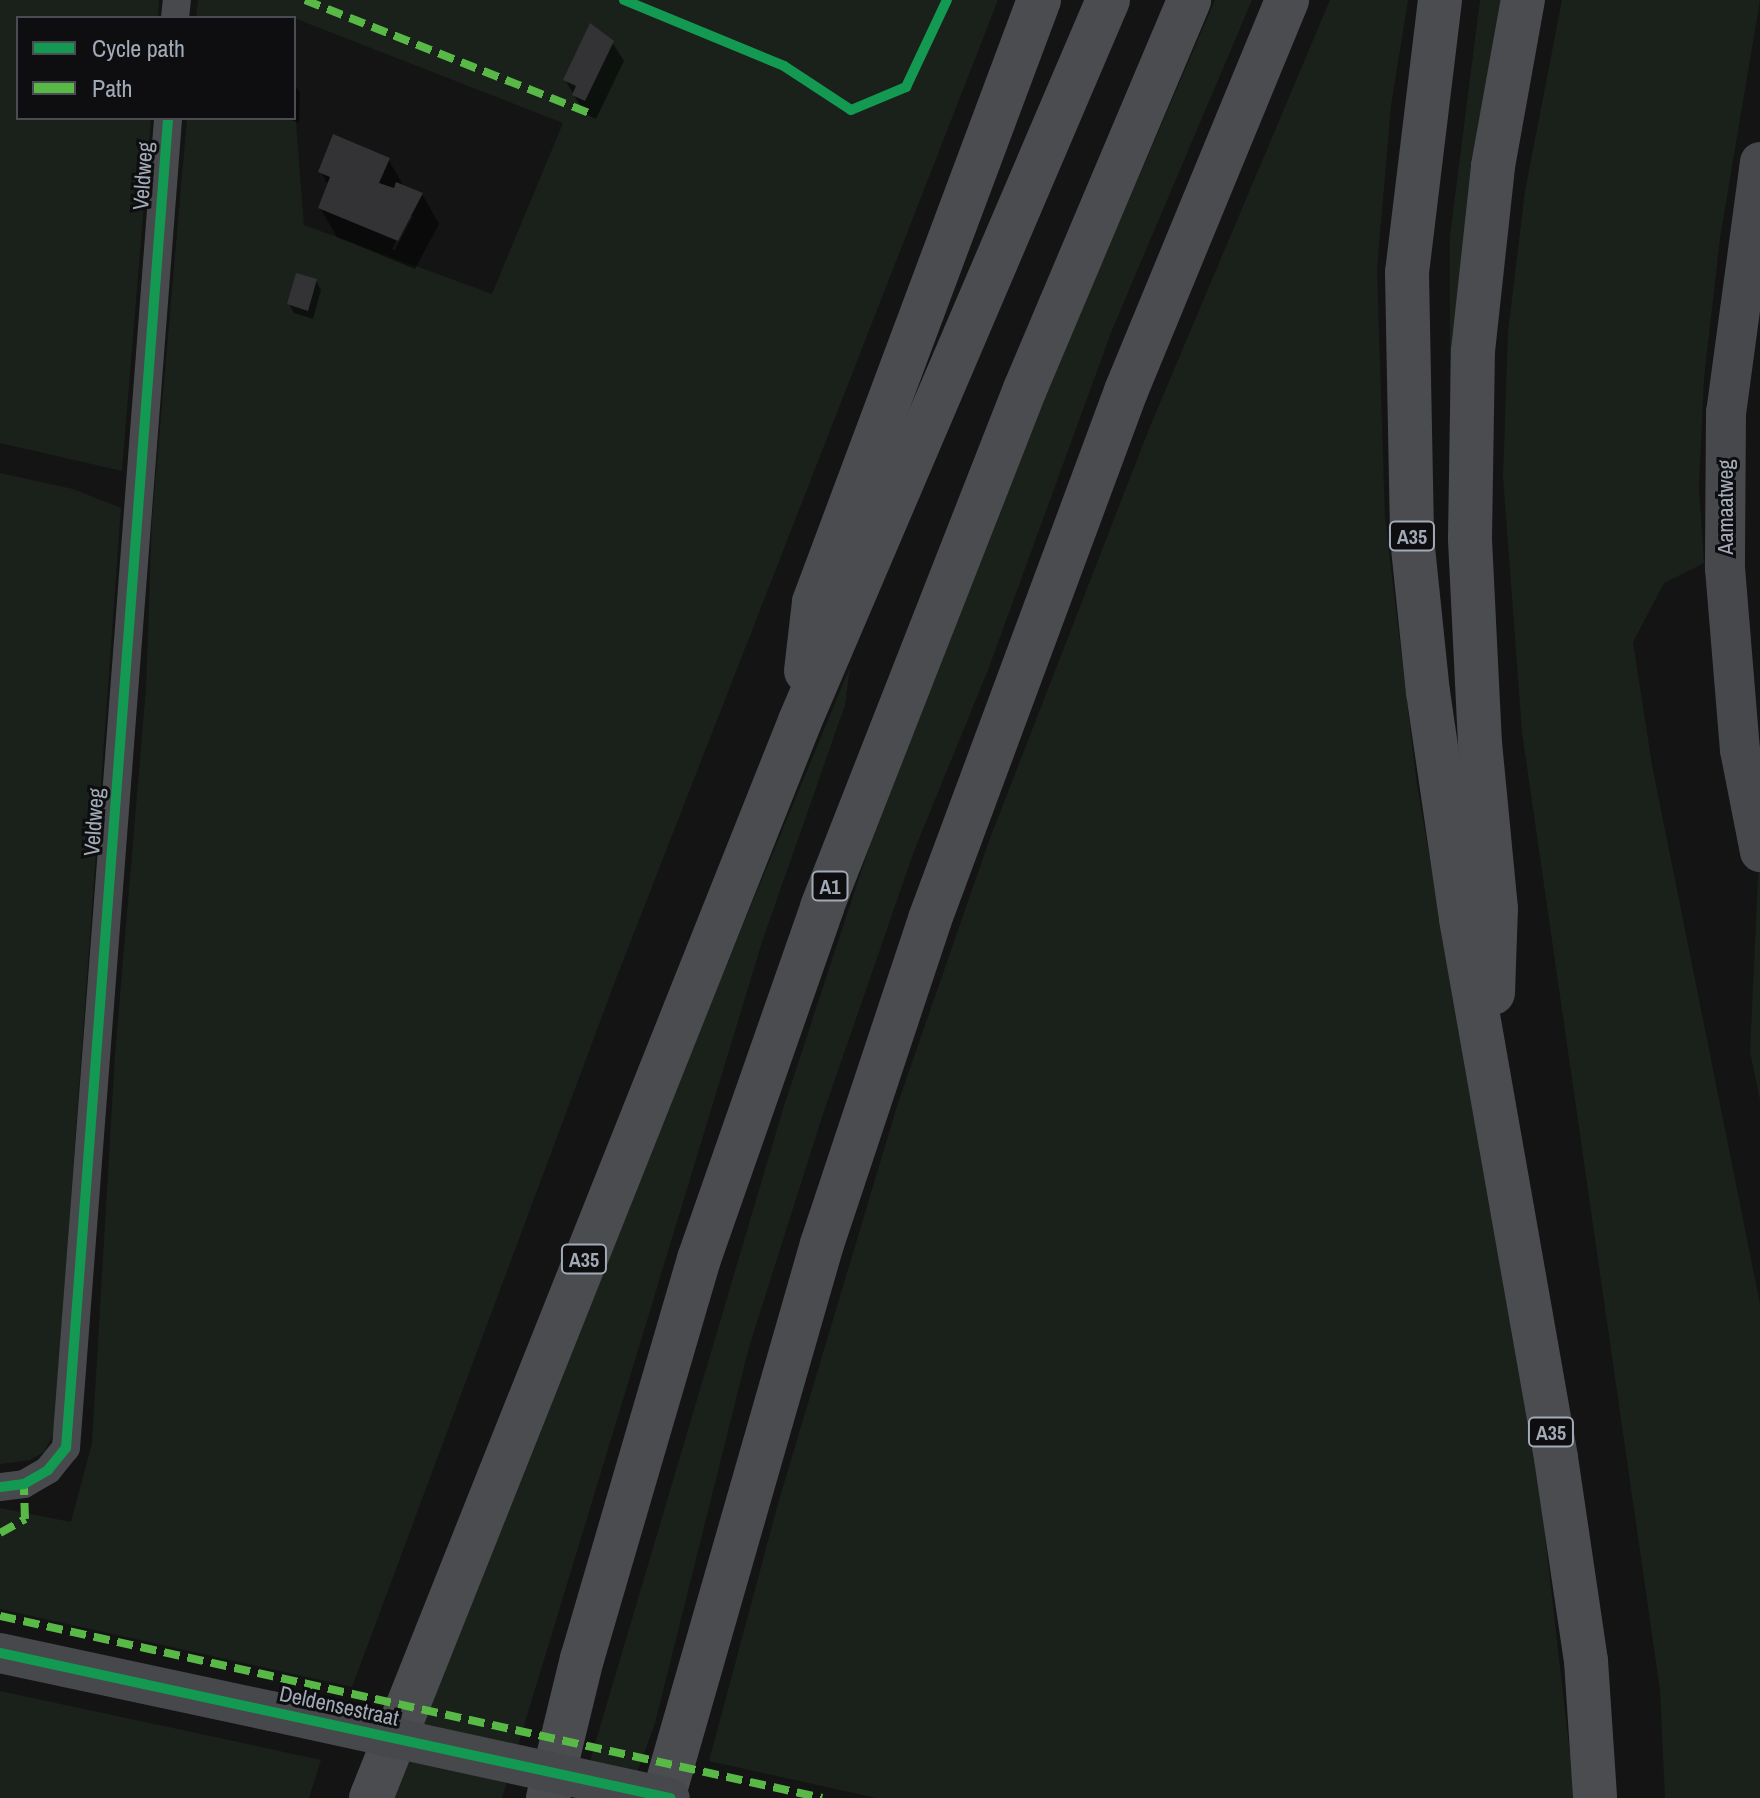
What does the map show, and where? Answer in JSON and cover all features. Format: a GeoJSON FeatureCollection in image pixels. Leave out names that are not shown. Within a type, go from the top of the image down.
{"type":"FeatureCollection","features":[{"type":"Feature","properties":{"kind":"highway","name":"A35"},"geometry":{"type":"LineString","coordinates":[[800,721],[814,602],[1039,0]]}},
{"type":"Feature","properties":{"kind":"highway","name":"A35"},"geometry":{"type":"LineString","coordinates":[[371,1798],[800,721],[1108,0]]}},
{"type":"Feature","properties":{"kind":"highway","name":"A1"},"geometry":{"type":"LineString","coordinates":[[548,1798],[582,1659],[699,1259],[822,907],[1025,389],[1189,0]]}},
{"type":"Feature","properties":{"kind":"highway"},"geometry":{"type":"LineString","coordinates":[[663,1798],[822,1244],[930,919],[1126,391],[1287,0]]}},
{"type":"Feature","properties":{"kind":"highway","name":"A35"},"geometry":{"type":"LineString","coordinates":[[1440,0],[1407,273],[1412,538],[1428,692],[1461,919],[1490,1068],[1586,1661],[1595,1798]]}},
{"type":"Feature","properties":{"kind":"highway","name":"A35"},"geometry":{"type":"LineString","coordinates":[[1490,1068],[1496,909],[1480,744],[1470,554],[1473,351],[1493,166],[1523,0]]}},
{"type":"Feature","properties":{"kind":"main road","name":"Aamaatweg"},"geometry":{"type":"LineString","coordinates":[[1760,162],[1726,412],[1725,568],[1740,750],[1760,852]]}},
{"type":"Feature","properties":{"kind":"main road","name":"Deldensestraat"},"geometry":{"type":"LineString","coordinates":[[0,1653],[670,1798]]}},
{"type":"Feature","properties":{"kind":"street","name":"Veldweg"},"geometry":{"type":"LineString","coordinates":[[0,1487],[24,1484],[48,1470],[66,1448],[168,120]]}},
{"type":"Feature","properties":{"kind":"shaded area"},"geometry":{"type":"Polygon","coordinates":[[[0,0],[159,0],[158,16],[16,16],[16,120],[151,120],[122,471],[0,443],[0,0]]]}},
{"type":"Feature","properties":{"kind":"shaded area"},"geometry":{"type":"Polygon","coordinates":[[[198,0],[998,0],[614,984],[352,1687],[0,1609],[0,1508],[71,1522],[92,1443],[115,1055],[146,688],[152,519],[187,120],[296,120],[304,225],[492,294],[563,123],[296,19],[296,16],[196,16],[198,0]]]}},
{"type":"Feature","properties":{"kind":"shaded area"},"geometry":{"type":"Polygon","coordinates":[[[1215,0],[1252,0],[1112,330],[988,670],[914,851],[822,1117],[749,1347],[655,1723],[628,1798],[579,1798],[783,1109],[877,823],[996,509],[1215,0]]]}},
{"type":"Feature","properties":{"kind":"shaded area"},"geometry":{"type":"Polygon","coordinates":[[[1330,0],[1408,0],[1391,106],[1377,269],[1385,518],[1417,785],[1540,1492],[1575,1798],[876,1798],[709,1761],[779,1500],[898,1103],[989,841],[1149,429],[1330,0]]]}},
{"type":"Feature","properties":{"kind":"shaded area"},"geometry":{"type":"Polygon","coordinates":[[[1480,0],[1515,0],[1450,462],[1450,236],[1480,0]]]}},
{"type":"Feature","properties":{"kind":"shaded area"},"geometry":{"type":"Polygon","coordinates":[[[1562,0],[1760,0],[1720,238],[1704,378],[1699,487],[1704,563],[1664,583],[1633,642],[1652,765],[1760,1304],[1760,1798],[1665,1798],[1660,1690],[1522,732],[1503,477],[1508,332],[1525,191],[1562,0]]]}},
{"type":"Feature","properties":{"kind":"shaded area"},"geometry":{"type":"Polygon","coordinates":[[[0,473],[73,489],[121,508],[54,1433],[44,1452],[30,1460],[0,1464],[0,473]]]}},
{"type":"Feature","properties":{"kind":"shaded area"},"geometry":{"type":"Polygon","coordinates":[[[850,667],[845,705],[762,942],[502,1798],[393,1798],[650,1149],[850,667]]]}},
{"type":"Feature","properties":{"kind":"shaded area"},"geometry":{"type":"Polygon","coordinates":[[[1760,834],[1760,1100],[1750,1052],[1760,834]]]}},
{"type":"Feature","properties":{"kind":"shaded area"},"geometry":{"type":"Polygon","coordinates":[[[0,1691],[321,1760],[309,1798],[0,1798],[0,1691]]]}},
{"type":"Feature","properties":{"kind":"building"},"geometry":{"type":"Polygon","coordinates":[[[590,23],[614,41],[585,101],[572,95],[576,86],[563,80],[590,23]]]}},
{"type":"Feature","properties":{"kind":"building"},"geometry":{"type":"Polygon","coordinates":[[[333,134],[390,158],[379,183],[394,188],[396,182],[423,193],[398,241],[318,208],[330,177],[318,172],[333,134]]]}},
{"type":"Feature","properties":{"kind":"building"},"geometry":{"type":"Polygon","coordinates":[[[296,273],[317,279],[308,311],[287,304],[296,273]]]}},
{"type":"Feature","properties":{"kind":"marked path"},"geometry":{"type":"LineString","coordinates":[[305,0],[589,113]]}},
{"type":"Feature","properties":{"kind":"marked path"},"geometry":{"type":"LineString","coordinates":[[0,1533],[25,1519],[24,1484]]}},
{"type":"Feature","properties":{"kind":"marked path"},"geometry":{"type":"LineString","coordinates":[[0,1616],[822,1798]]}},
{"type":"Feature","properties":{"kind":"cycle path"},"geometry":{"type":"LineString","coordinates":[[624,0],[784,66],[851,110],[906,87],[947,0]]}},
{"type":"Feature","properties":{"kind":"cycle path"},"geometry":{"type":"LineString","coordinates":[[0,1487],[24,1484],[48,1470],[66,1448],[168,120]]}},
{"type":"Feature","properties":{"kind":"cycle path"},"geometry":{"type":"LineString","coordinates":[[0,1653],[670,1798]]}}]}
